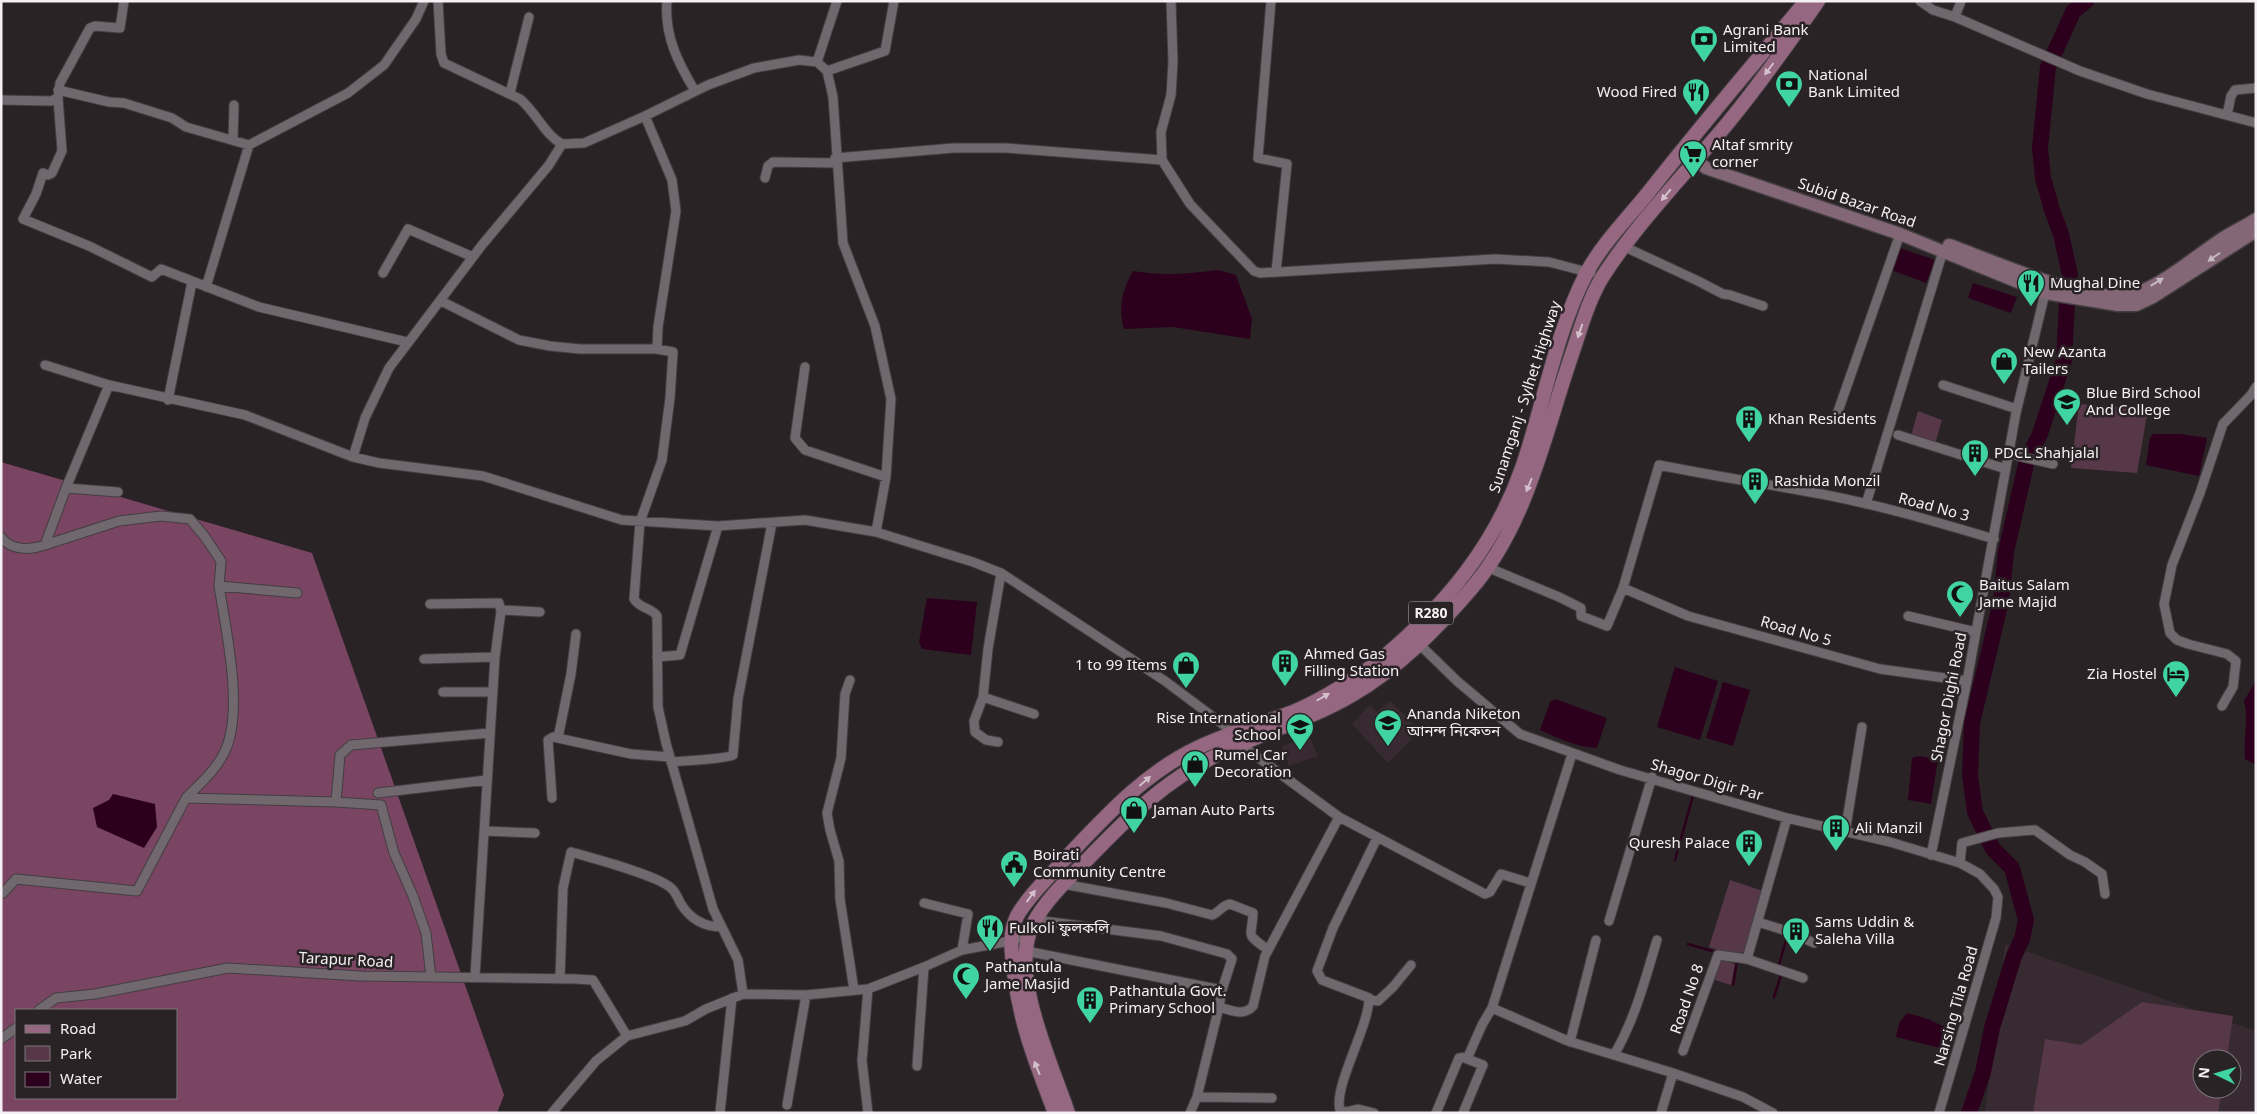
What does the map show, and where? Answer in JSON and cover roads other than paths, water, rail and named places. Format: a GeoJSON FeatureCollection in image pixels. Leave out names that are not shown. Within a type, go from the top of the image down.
{"type":"FeatureCollection","features":[{"type":"Feature","properties":{"kind":"main road","name":"Sunamganj - Sylhet Highway"},"geometry":{"type":"LineString","coordinates":[[1068,1113],[1057,1105],[1031,1053],[1019,1007],[1010,941],[1017,917],[1034,892],[1108,814],[1159,769],[1195,748],[1233,732],[1295,711],[1323,697],[1384,658],[1431,613],[1475,562],[1500,518],[1522,468],[1570,310],[1588,271],[1680,153],[1806,1]]}},
{"type":"Feature","properties":{"kind":"main road","name":"Sunamganj - Sylhet Highway"},"geometry":{"type":"LineString","coordinates":[[1057,1105],[1026,980],[1028,934],[1035,920],[1063,884],[1129,815],[1164,786],[1218,754],[1298,722],[1352,695],[1388,671],[1419,644],[1488,568],[1512,527],[1539,458],[1582,324],[1602,278],[1637,230],[1730,120],[1818,1]]}},
{"type":"Feature","properties":{"kind":"main road","name":"Subid Bazar Road"},"geometry":{"type":"LineString","coordinates":[[1696,160],[1706,168],[1900,234],[2047,287],[2118,305],[2136,305],[2183,278],[2232,244],[2255,224]]}},
{"type":"Feature","properties":{"kind":"main road","name":"Subid Bazar Road"},"geometry":{"type":"LineString","coordinates":[[1696,160],[1713,163],[1762,182],[1978,255],[2047,287]]}},
{"type":"Feature","properties":{"kind":"street"},"geometry":{"type":"LineString","coordinates":[[1,100],[51,101],[58,94],[90,28],[95,26],[120,28],[124,1]]}},
{"type":"Feature","properties":{"kind":"street"},"geometry":{"type":"LineString","coordinates":[[58,94],[124,103],[172,118],[186,127],[249,145],[348,93],[384,65],[416,19],[424,1]]}},
{"type":"Feature","properties":{"kind":"street"},"geometry":{"type":"LineString","coordinates":[[438,1],[441,54],[444,63],[510,92],[529,106],[553,137],[562,144],[584,143],[645,116],[695,90],[754,68],[790,61],[817,62],[827,71],[832,97],[835,160],[843,243],[875,326],[891,399],[886,477],[876,532]]}},
{"type":"Feature","properties":{"kind":"street"},"geometry":{"type":"LineString","coordinates":[[667,1],[666,14],[677,62],[695,90]]}},
{"type":"Feature","properties":{"kind":"street"},"geometry":{"type":"LineString","coordinates":[[817,62],[837,1]]}},
{"type":"Feature","properties":{"kind":"street"},"geometry":{"type":"LineString","coordinates":[[827,71],[885,51],[894,1]]}},
{"type":"Feature","properties":{"kind":"street"},"geometry":{"type":"LineString","coordinates":[[1171,1],[1173,62],[1171,95],[1161,132],[1162,160],[1190,204],[1254,271],[1276,272],[1495,259],[1549,262],[1588,271],[1602,278]]}},
{"type":"Feature","properties":{"kind":"street"},"geometry":{"type":"LineString","coordinates":[[1271,1],[1258,158],[1287,164],[1276,272]]}},
{"type":"Feature","properties":{"kind":"street"},"geometry":{"type":"LineString","coordinates":[[1920,1],[1933,10],[1955,17],[2080,71],[2148,94],[2256,123]]}},
{"type":"Feature","properties":{"kind":"street"},"geometry":{"type":"LineString","coordinates":[[1955,17],[1961,1]]}},
{"type":"Feature","properties":{"kind":"street"},"geometry":{"type":"LineString","coordinates":[[510,92],[529,18]]}},
{"type":"Feature","properties":{"kind":"street"},"geometry":{"type":"LineString","coordinates":[[2227,115],[2231,96],[2235,90],[2256,88]]}},
{"type":"Feature","properties":{"kind":"street"},"geometry":{"type":"LineString","coordinates":[[58,94],[62,151],[52,173],[48,175],[42,173],[36,194],[23,219],[89,246],[152,277],[161,269],[166,269],[192,282],[259,307],[407,342]]}},
{"type":"Feature","properties":{"kind":"street"},"geometry":{"type":"LineString","coordinates":[[233,140],[234,105]]}},
{"type":"Feature","properties":{"kind":"street"},"geometry":{"type":"LineString","coordinates":[[645,116],[672,180],[676,211],[658,327],[657,349]]}},
{"type":"Feature","properties":{"kind":"street"},"geometry":{"type":"LineString","coordinates":[[353,457],[365,418],[389,368],[473,257],[549,165],[562,144]]}},
{"type":"Feature","properties":{"kind":"street"},"geometry":{"type":"LineString","coordinates":[[206,287],[249,145]]}},
{"type":"Feature","properties":{"kind":"street"},"geometry":{"type":"LineString","coordinates":[[765,178],[768,166],[773,162],[835,160],[954,148],[1006,148],[1162,160]]}},
{"type":"Feature","properties":{"kind":"street"},"geometry":{"type":"LineString","coordinates":[[383,273],[408,229],[473,257]]}},
{"type":"Feature","properties":{"kind":"street"},"geometry":{"type":"LineString","coordinates":[[1835,420],[1900,234]]}},
{"type":"Feature","properties":{"kind":"street"},"geometry":{"type":"LineString","coordinates":[[1625,247],[1722,294],[1763,306]]}},
{"type":"Feature","properties":{"kind":"street"},"geometry":{"type":"LineString","coordinates":[[1866,504],[1943,251]]}},
{"type":"Feature","properties":{"kind":"street"},"geometry":{"type":"LineString","coordinates":[[168,400],[192,282]]}},
{"type":"Feature","properties":{"kind":"street","name":"Shagor Dighi Road"},"geometry":{"type":"LineString","coordinates":[[1931,855],[1967,681],[2016,409],[2047,287]]}},
{"type":"Feature","properties":{"kind":"street"},"geometry":{"type":"LineString","coordinates":[[441,301],[519,340],[550,346],[657,349],[672,352],[670,398],[662,460],[640,522],[634,600],[639,606],[653,610],[657,616],[658,707],[670,760],[714,909],[738,960],[743,994]]}},
{"type":"Feature","properties":{"kind":"street"},"geometry":{"type":"LineString","coordinates":[[45,365],[109,385],[168,400],[245,415],[353,457],[379,463],[483,476],[622,520],[718,526],[805,520],[876,532],[973,562],[1001,573],[1165,681],[1233,732],[1241,745],[1339,817],[1485,894],[1490,892],[1501,874],[1530,883]]}},
{"type":"Feature","properties":{"kind":"street"},"geometry":{"type":"LineString","coordinates":[[805,366],[796,438],[805,450],[886,477]]}},
{"type":"Feature","properties":{"kind":"street"},"geometry":{"type":"LineString","coordinates":[[45,545],[66,488],[109,385]]}},
{"type":"Feature","properties":{"kind":"street"},"geometry":{"type":"LineString","coordinates":[[1943,385],[2016,409]]}},
{"type":"Feature","properties":{"kind":"street"},"geometry":{"type":"LineString","coordinates":[[2222,706],[2233,687],[2236,661],[2227,654],[2177,640],[2170,633],[2164,604],[2172,565],[2224,424],[2251,396],[2256,387]]}},
{"type":"Feature","properties":{"kind":"street"},"geometry":{"type":"LineString","coordinates":[[1898,435],[2006,469]]}},
{"type":"Feature","properties":{"kind":"street"},"geometry":{"type":"LineString","coordinates":[[2018,456],[2053,464]]}},
{"type":"Feature","properties":{"kind":"street","name":"Road No 3"},"geometry":{"type":"LineString","coordinates":[[1623,588],[1659,465],[1866,504],[1994,538]]}},
{"type":"Feature","properties":{"kind":"street"},"geometry":{"type":"LineString","coordinates":[[66,488],[118,492]]}},
{"type":"Feature","properties":{"kind":"street"},"geometry":{"type":"LineString","coordinates":[[1,537],[5,542],[15,547],[35,548],[119,520],[161,516],[190,519],[221,561],[219,586],[233,689],[232,723],[226,749],[219,762],[186,798],[137,891],[16,879],[3,893],[1,892]]}},
{"type":"Feature","properties":{"kind":"street"},"geometry":{"type":"LineString","coordinates":[[552,798],[548,740],[553,737],[631,754],[670,760],[728,758],[733,755],[738,700],[772,523]]}},
{"type":"Feature","properties":{"kind":"street"},"geometry":{"type":"LineString","coordinates":[[657,657],[680,655],[718,526]]}},
{"type":"Feature","properties":{"kind":"street"},"geometry":{"type":"LineString","coordinates":[[1488,568],[1581,608],[1581,616],[1604,626],[1609,625],[1623,588]]}},
{"type":"Feature","properties":{"kind":"street"},"geometry":{"type":"LineString","coordinates":[[998,742],[986,740],[974,732],[974,721],[982,697],[1001,573]]}},
{"type":"Feature","properties":{"kind":"street"},"geometry":{"type":"LineString","coordinates":[[219,586],[297,593]]}},
{"type":"Feature","properties":{"kind":"street","name":"Road No 5"},"geometry":{"type":"LineString","coordinates":[[1623,588],[1688,616],[1880,669],[1967,681]]}},
{"type":"Feature","properties":{"kind":"street"},"geometry":{"type":"LineString","coordinates":[[430,604],[499,603],[501,611],[495,657],[475,976]]}},
{"type":"Feature","properties":{"kind":"street"},"geometry":{"type":"LineString","coordinates":[[501,611],[540,612]]}},
{"type":"Feature","properties":{"kind":"street"},"geometry":{"type":"LineString","coordinates":[[1908,616],[1976,632]]}},
{"type":"Feature","properties":{"kind":"street"},"geometry":{"type":"LineString","coordinates":[[558,738],[571,674],[576,634]]}},
{"type":"Feature","properties":{"kind":"street","name":"Shagor Digir Par"},"geometry":{"type":"LineString","coordinates":[[1409,634],[1457,681],[1520,734],[1620,770],[1652,777],[1787,818],[1890,842],[1960,863],[1980,874],[1994,889],[1998,897],[1998,907]]}},
{"type":"Feature","properties":{"kind":"street"},"geometry":{"type":"LineString","coordinates":[[424,659],[495,657]]}},
{"type":"Feature","properties":{"kind":"street"},"geometry":{"type":"LineString","coordinates":[[850,680],[845,694],[841,758],[827,813],[839,861],[840,899],[854,990]]}},
{"type":"Feature","properties":{"kind":"street"},"geometry":{"type":"LineString","coordinates":[[443,692],[493,692]]}},
{"type":"Feature","properties":{"kind":"street"},"geometry":{"type":"LineString","coordinates":[[982,697],[1034,714]]}},
{"type":"Feature","properties":{"kind":"street"},"geometry":{"type":"LineString","coordinates":[[1845,833],[1862,727]]}},
{"type":"Feature","properties":{"kind":"street"},"geometry":{"type":"LineString","coordinates":[[336,802],[340,754],[351,745],[490,733]]}},
{"type":"Feature","properties":{"kind":"street"},"geometry":{"type":"LineString","coordinates":[[1468,1057],[1482,1025],[1492,1008],[1572,754]]}},
{"type":"Feature","properties":{"kind":"street"},"geometry":{"type":"LineString","coordinates":[[1609,921],[1652,777]]}},
{"type":"Feature","properties":{"kind":"street"},"geometry":{"type":"LineString","coordinates":[[378,793],[487,780]]}},
{"type":"Feature","properties":{"kind":"street"},"geometry":{"type":"LineString","coordinates":[[186,798],[381,805],[394,853],[413,896],[426,933],[432,977]]}},
{"type":"Feature","properties":{"kind":"street"},"geometry":{"type":"LineString","coordinates":[[1219,1007],[1244,1013],[1253,1006],[1268,950],[1339,817]]}},
{"type":"Feature","properties":{"kind":"street"},"geometry":{"type":"LineString","coordinates":[[1747,959],[1787,818]]}},
{"type":"Feature","properties":{"kind":"street"},"geometry":{"type":"LineString","coordinates":[[1960,863],[1962,843],[1998,833],[2035,830],[2070,855],[2085,862],[2102,874],[2105,894]]}},
{"type":"Feature","properties":{"kind":"street"},"geometry":{"type":"LineString","coordinates":[[484,831],[535,833]]}},
{"type":"Feature","properties":{"kind":"street"},"geometry":{"type":"LineString","coordinates":[[1377,838],[1334,928],[1317,971],[1322,980],[1366,996],[1369,1000],[1378,1001],[1393,987],[1411,965]]}},
{"type":"Feature","properties":{"kind":"street"},"geometry":{"type":"LineString","coordinates":[[560,979],[563,888],[570,852],[656,879],[672,888],[683,907],[702,925],[722,928]]}},
{"type":"Feature","properties":{"kind":"street"},"geometry":{"type":"LineString","coordinates":[[1063,884],[1166,903],[1212,915],[1216,914],[1226,904],[1230,904],[1253,913],[1250,937],[1268,950]]}},
{"type":"Feature","properties":{"kind":"street"},"geometry":{"type":"LineString","coordinates":[[924,903],[968,914],[962,950]]}},
{"type":"Feature","properties":{"kind":"street","name":"Narsing Tila Road"},"geometry":{"type":"LineString","coordinates":[[1939,1113],[1994,927],[1998,907]]}},
{"type":"Feature","properties":{"kind":"street"},"geometry":{"type":"LineString","coordinates":[[1035,920],[1160,936],[1227,954],[1232,959],[1222,990],[1197,1096],[1190,1113]]}},
{"type":"Feature","properties":{"kind":"street"},"geometry":{"type":"LineString","coordinates":[[1758,922],[1790,932],[1814,943]]}},
{"type":"Feature","properties":{"kind":"street"},"geometry":{"type":"LineString","coordinates":[[552,1113],[596,1061],[627,1036],[685,1021],[743,994],[806,995],[868,989],[962,950],[1010,941],[1028,934]]}},
{"type":"Feature","properties":{"kind":"street"},"geometry":{"type":"LineString","coordinates":[[1570,1042],[1596,940]]}},
{"type":"Feature","properties":{"kind":"street"},"geometry":{"type":"LineString","coordinates":[[1614,1055],[1626,1034],[1642,994],[1656,940]]}},
{"type":"Feature","properties":{"kind":"street"},"geometry":{"type":"LineString","coordinates":[[1026,951],[1222,990]]}},
{"type":"Feature","properties":{"kind":"street","name":"Road No 8"},"geometry":{"type":"LineString","coordinates":[[1683,1051],[1718,955],[1747,959],[1803,978]]}},
{"type":"Feature","properties":{"kind":"street"},"geometry":{"type":"LineString","coordinates":[[917,1066],[924,967]]}},
{"type":"Feature","properties":{"kind":"street","name":"Tarapur Road"},"geometry":{"type":"LineString","coordinates":[[41,1009],[56,998],[95,994],[228,968],[360,976],[475,976],[593,980],[627,1036]]}},
{"type":"Feature","properties":{"kind":"street"},"geometry":{"type":"LineString","coordinates":[[868,989],[862,1061],[868,1113]]}},
{"type":"Feature","properties":{"kind":"street"},"geometry":{"type":"LineString","coordinates":[[787,1104],[806,995]]}},
{"type":"Feature","properties":{"kind":"street"},"geometry":{"type":"LineString","coordinates":[[720,1113],[732,998]]}},
{"type":"Feature","properties":{"kind":"street"},"geometry":{"type":"LineString","coordinates":[[1369,1000],[1362,1031],[1344,1077],[1338,1105],[1340,1110],[1346,1112],[1358,1109],[1374,1113]]}},
{"type":"Feature","properties":{"kind":"street"},"geometry":{"type":"LineString","coordinates":[[1492,1008],[1570,1042],[1673,1073],[1743,1097],[1773,1113]]}},
{"type":"Feature","properties":{"kind":"street"},"geometry":{"type":"LineString","coordinates":[[1,1039],[15,1029]]}},
{"type":"Feature","properties":{"kind":"street"},"geometry":{"type":"LineString","coordinates":[[1436,1113],[1459,1058],[1468,1057],[1483,1065],[1462,1113]]}},
{"type":"Feature","properties":{"kind":"street"},"geometry":{"type":"LineString","coordinates":[[1661,1113],[1673,1073]]}},
{"type":"Feature","properties":{"kind":"street"},"geometry":{"type":"LineString","coordinates":[[1197,1096],[1272,1098]]}},
{"type":"Feature","properties":{"kind":"water"},"geometry":{"type":"Polygon","coordinates":[[[1900,248],[1935,260],[1926,283],[1891,270],[1900,248]]]}},
{"type":"Feature","properties":{"kind":"water"},"geometry":{"type":"Polygon","coordinates":[[[1218,270],[1236,275],[1252,319],[1250,339],[1173,327],[1124,329],[1121,314],[1122,299],[1133,271],[1175,274],[1218,270]]]}},
{"type":"Feature","properties":{"kind":"water"},"geometry":{"type":"Polygon","coordinates":[[[1973,283],[2017,297],[2011,313],[1968,297],[1973,283]]]}},
{"type":"Feature","properties":{"kind":"water"},"geometry":{"type":"Polygon","coordinates":[[[2153,434],[2182,434],[2207,438],[2199,476],[2146,465],[2150,438],[2153,434]]]}},
{"type":"Feature","properties":{"kind":"water"},"geometry":{"type":"Polygon","coordinates":[[[927,598],[977,602],[971,655],[922,649],[919,642],[927,598]]]}},
{"type":"Feature","properties":{"kind":"water"},"geometry":{"type":"Polygon","coordinates":[[[1675,667],[1718,681],[1700,740],[1657,727],[1675,667]]]}},
{"type":"Feature","properties":{"kind":"water"},"geometry":{"type":"Polygon","coordinates":[[[2256,680],[2256,765],[2245,759],[2246,715],[2244,701],[2256,680]]]}},
{"type":"Feature","properties":{"kind":"water"},"geometry":{"type":"Polygon","coordinates":[[[1723,682],[1750,690],[1733,746],[1706,738],[1723,682]]]}},
{"type":"Feature","properties":{"kind":"water"},"geometry":{"type":"Polygon","coordinates":[[[1555,699],[1607,718],[1597,748],[1574,744],[1540,730],[1550,702],[1555,699]]]}},
{"type":"Feature","properties":{"kind":"water"},"geometry":{"type":"Polygon","coordinates":[[[1917,756],[1938,759],[1931,804],[1908,800],[1912,758],[1917,756]]]}},
{"type":"Feature","properties":{"kind":"water"},"geometry":{"type":"Polygon","coordinates":[[[113,794],[155,804],[157,827],[144,848],[97,827],[93,808],[109,800],[113,794]]]}},
{"type":"Feature","properties":{"kind":"water"},"geometry":{"type":"Polygon","coordinates":[[[1907,1013],[1928,1019],[1949,1029],[1944,1049],[1896,1037],[1899,1023],[1907,1013]]]}},
{"type":"Feature","properties":{"kind":"waterway"},"geometry":{"type":"LineString","coordinates":[[2070,275],[2061,234],[2043,178],[2040,148],[2048,67],[2073,12],[2086,1]]}},
{"type":"Feature","properties":{"kind":"waterway"},"geometry":{"type":"LineString","coordinates":[[1969,1113],[1983,1072],[1992,1028],[2014,956],[2022,939],[2026,920],[2012,868],[1993,849],[1975,812],[1970,776],[1972,723],[2001,601],[2006,552],[2027,460],[2040,434],[2064,360],[2067,303]]}},
{"type":"Feature","properties":{"kind":"waterway"},"geometry":{"type":"LineString","coordinates":[[1675,860],[1694,792]]}},
{"type":"Feature","properties":{"kind":"waterway"},"geometry":{"type":"LineString","coordinates":[[1779,965],[1788,933]]}},
{"type":"Feature","properties":{"kind":"waterway"},"geometry":{"type":"LineString","coordinates":[[1688,944],[1712,951]]}},
{"type":"Feature","properties":{"kind":"waterway"},"geometry":{"type":"LineString","coordinates":[[1733,985],[1737,961]]}},
{"type":"Feature","properties":{"kind":"waterway"},"geometry":{"type":"LineString","coordinates":[[1774,997],[1782,972]]}},
{"type":"Feature","properties":{"kind":"place","name":"Agrani Bank Limited"},"geometry":{"type":"Point","coordinates":[1704,63]}},
{"type":"Feature","properties":{"kind":"place","name":"National Bank Limited"},"geometry":{"type":"Point","coordinates":[1789,108]}},
{"type":"Feature","properties":{"kind":"place","name":"Wood Fired"},"geometry":{"type":"Point","coordinates":[1696,116]}},
{"type":"Feature","properties":{"kind":"place","name":"Altaf smrity corner"},"geometry":{"type":"Point","coordinates":[1693,178]}},
{"type":"Feature","properties":{"kind":"place","name":"Mughal Dine"},"geometry":{"type":"Point","coordinates":[2031,307]}},
{"type":"Feature","properties":{"kind":"place","name":"New Azanta Tailers"},"geometry":{"type":"Point","coordinates":[2004,385]}},
{"type":"Feature","properties":{"kind":"place","name":"Blue Bird School And College"},"geometry":{"type":"Point","coordinates":[2067,426]}},
{"type":"Feature","properties":{"kind":"place","name":"Khan Residents"},"geometry":{"type":"Point","coordinates":[1749,443]}},
{"type":"Feature","properties":{"kind":"place","name":"PDCL Shahjalal"},"geometry":{"type":"Point","coordinates":[1975,477]}},
{"type":"Feature","properties":{"kind":"place","name":"Rashida Monzil"},"geometry":{"type":"Point","coordinates":[1755,505]}},
{"type":"Feature","properties":{"kind":"place","name":"Baitus Salam Jame Majid"},"geometry":{"type":"Point","coordinates":[1960,618]}},
{"type":"Feature","properties":{"kind":"place","name":"Ahmed Gas Filling Station"},"geometry":{"type":"Point","coordinates":[1285,687]}},
{"type":"Feature","properties":{"kind":"place","name":"1 to 99 Items"},"geometry":{"type":"Point","coordinates":[1186,689]}},
{"type":"Feature","properties":{"kind":"place","name":"Zia Hostel"},"geometry":{"type":"Point","coordinates":[2176,698]}},
{"type":"Feature","properties":{"kind":"place","name":"Ananda Niketon আনন্দ নিকেতন"},"geometry":{"type":"Point","coordinates":[1388,747]}},
{"type":"Feature","properties":{"kind":"place","name":"Rise International School"},"geometry":{"type":"Point","coordinates":[1300,751]}},
{"type":"Feature","properties":{"kind":"place","name":"Rumel Car Decoration"},"geometry":{"type":"Point","coordinates":[1195,788]}},
{"type":"Feature","properties":{"kind":"place","name":"Jaman Auto Parts"},"geometry":{"type":"Point","coordinates":[1134,834]}},
{"type":"Feature","properties":{"kind":"place","name":"Ali Manzil"},"geometry":{"type":"Point","coordinates":[1836,852]}},
{"type":"Feature","properties":{"kind":"place","name":"Quresh Palace"},"geometry":{"type":"Point","coordinates":[1749,867]}},
{"type":"Feature","properties":{"kind":"place","name":"Boirati Community Centre"},"geometry":{"type":"Point","coordinates":[1014,888]}},
{"type":"Feature","properties":{"kind":"place","name":"Fulkoli ফুলকলি"},"geometry":{"type":"Point","coordinates":[990,952]}},
{"type":"Feature","properties":{"kind":"place","name":"Sams Uddin & Saleha Villa"},"geometry":{"type":"Point","coordinates":[1796,955]}},
{"type":"Feature","properties":{"kind":"place","name":"Pathantula Jame Masjid"},"geometry":{"type":"Point","coordinates":[966,1000]}},
{"type":"Feature","properties":{"kind":"place","name":"Pathantula Govt. Primary School"},"geometry":{"type":"Point","coordinates":[1090,1024]}}]}
